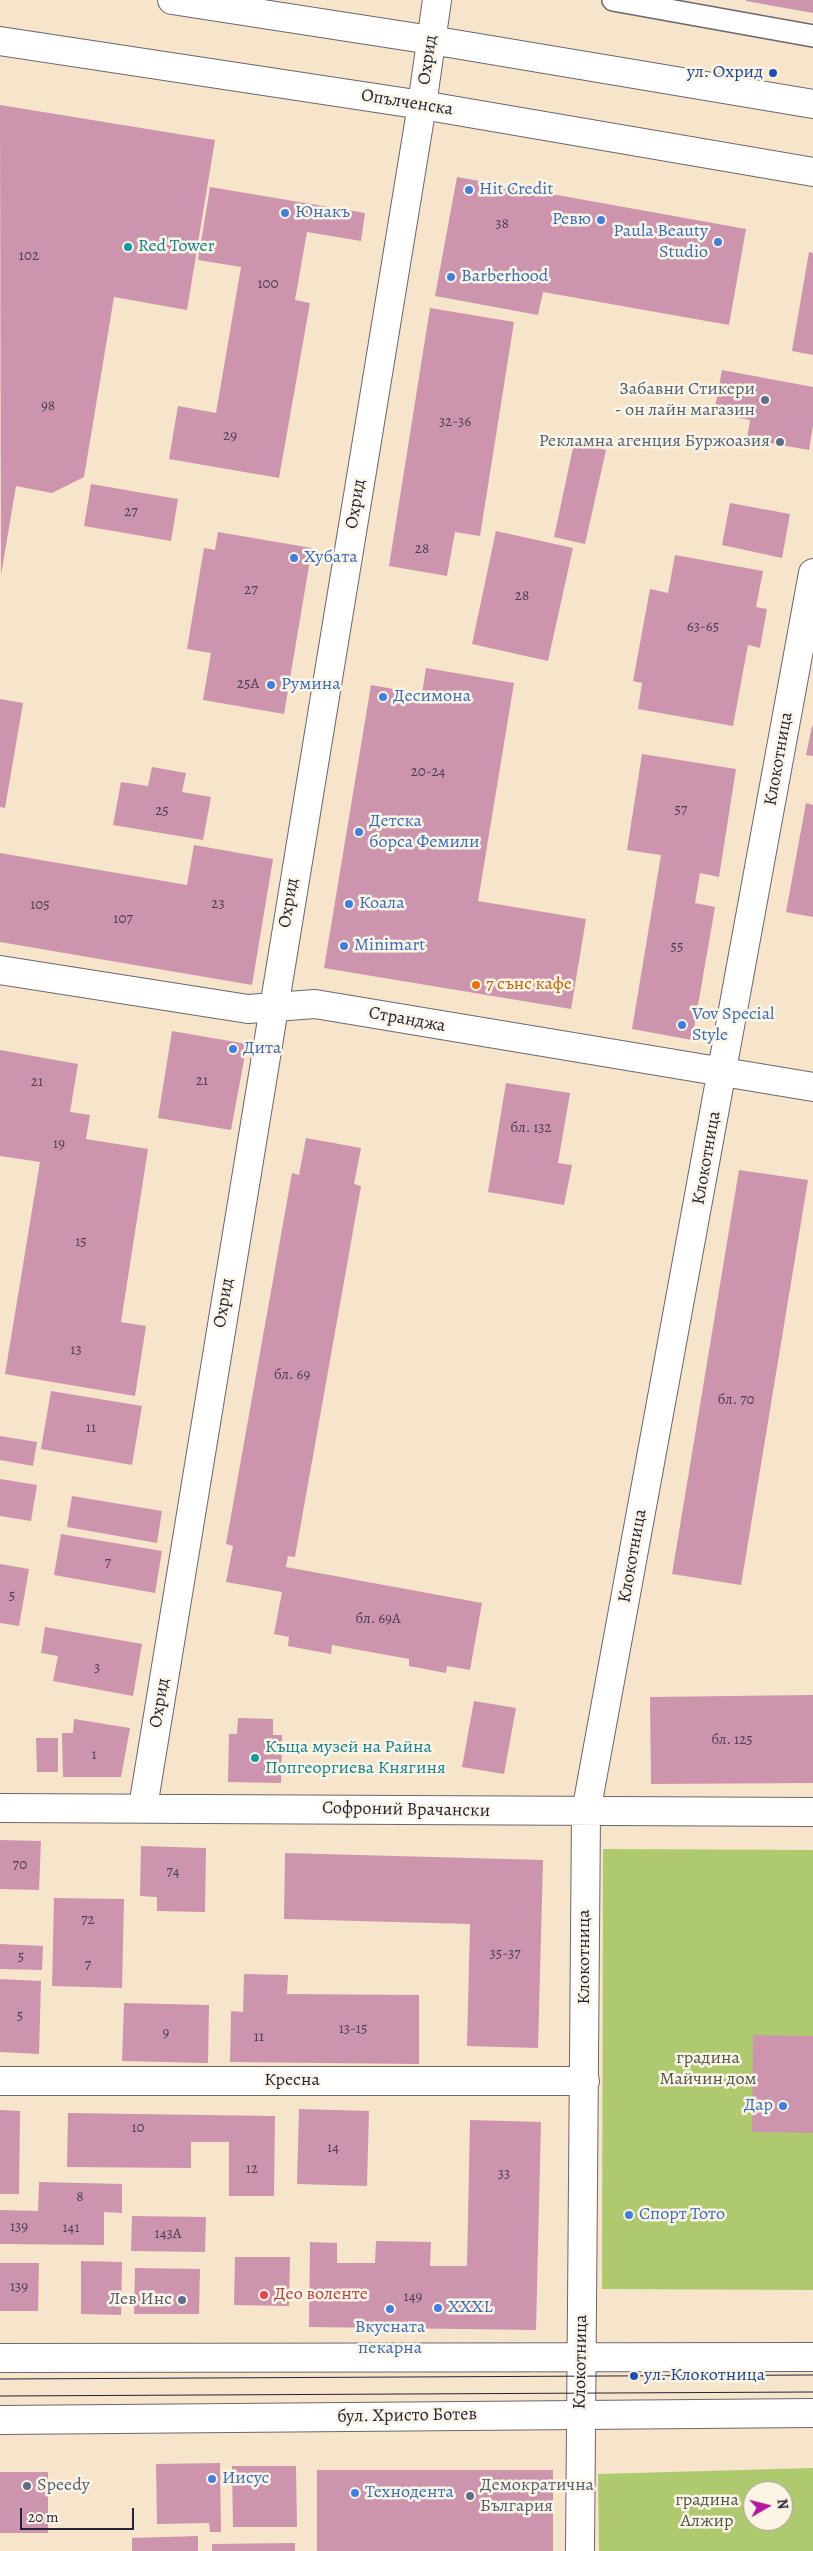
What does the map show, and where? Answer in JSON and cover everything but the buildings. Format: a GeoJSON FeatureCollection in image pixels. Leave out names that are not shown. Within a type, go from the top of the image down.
{"type":"FeatureCollection","features":[{"type":"Feature","properties":{"kind":"street"},"geometry":{"type":"LineString","coordinates":[[172,0],[431,40],[813,104]]}},
{"type":"Feature","properties":{"kind":"street","name":"Охрид"},"geometry":{"type":"LineString","coordinates":[[143,1807],[272,1006],[422,104],[437,0]]}},
{"type":"Feature","properties":{"kind":"street","name":"Опълченска"},"geometry":{"type":"LineString","coordinates":[[0,41],[422,104],[813,172]]}},
{"type":"Feature","properties":{"kind":"street","name":"Клокотница"},"geometry":{"type":"LineString","coordinates":[[580,2551],[586,1812],[813,573]]}},
{"type":"Feature","properties":{"kind":"street","name":"Странджа"},"geometry":{"type":"LineString","coordinates":[[0,970],[248,1009],[315,1004],[813,1087]]}},
{"type":"Feature","properties":{"kind":"street","name":"Софроний Врачански"},"geometry":{"type":"LineString","coordinates":[[0,1808],[143,1807],[586,1812],[813,1812]]}},
{"type":"Feature","properties":{"kind":"street","name":"Кресна"},"geometry":{"type":"LineString","coordinates":[[0,2081],[584,2082]]}},
{"type":"Feature","properties":{"kind":"street"},"geometry":{"type":"LineString","coordinates":[[0,2358],[813,2357]]}},
{"type":"Feature","properties":{"kind":"street","name":"бул. Христо Ботев"},"geometry":{"type":"LineString","coordinates":[[0,2420],[813,2413]]}},
{"type":"Feature","properties":{"kind":"lane"},"geometry":{"type":"LineString","coordinates":[[613,0],[813,36]]}},
{"type":"Feature","properties":{"kind":"green space","name":"градина Майчин дом"},"geometry":{"type":"Polygon","coordinates":[[[603,1849],[813,1850],[813,2290],[602,2289],[603,1849]]]}},
{"type":"Feature","properties":{"kind":"green space","name":"градина Алжир"},"geometry":{"type":"Polygon","coordinates":[[[813,2468],[813,2551],[599,2551],[598,2474],[813,2468]]]}},
{"type":"Feature","properties":{"kind":"tram line"},"geometry":{"type":"LineString","coordinates":[[0,2379],[813,2375]]}},
{"type":"Feature","properties":{"kind":"tram line"},"geometry":{"type":"LineString","coordinates":[[0,2396],[813,2392]]}},
{"type":"Feature","properties":{"kind":"place","name":"ул. Охрид"},"geometry":{"type":"Point","coordinates":[773,73]}},
{"type":"Feature","properties":{"kind":"place","name":"Hit Credit"},"geometry":{"type":"Point","coordinates":[469,190]}},
{"type":"Feature","properties":{"kind":"place","name":"Юнакъ"},"geometry":{"type":"Point","coordinates":[285,213]}},
{"type":"Feature","properties":{"kind":"place","name":"Ревю"},"geometry":{"type":"Point","coordinates":[601,220]}},
{"type":"Feature","properties":{"kind":"place","name":"Paula Beauty Studio"},"geometry":{"type":"Point","coordinates":[718,242]}},
{"type":"Feature","properties":{"kind":"place","name":"Red Tower"},"geometry":{"type":"Point","coordinates":[128,247]}},
{"type":"Feature","properties":{"kind":"place","name":"Barberhood"},"geometry":{"type":"Point","coordinates":[451,277]}},
{"type":"Feature","properties":{"kind":"place","name":"Забавни Стикери - он лайн магазин"},"geometry":{"type":"Point","coordinates":[765,400]}},
{"type":"Feature","properties":{"kind":"place","name":"Рекламна агенция Буржоазия"},"geometry":{"type":"Point","coordinates":[780,442]}},
{"type":"Feature","properties":{"kind":"place","name":"Хубата"},"geometry":{"type":"Point","coordinates":[294,558]}},
{"type":"Feature","properties":{"kind":"place","name":"Румина"},"geometry":{"type":"Point","coordinates":[271,685]}},
{"type":"Feature","properties":{"kind":"place","name":"Десимона"},"geometry":{"type":"Point","coordinates":[383,697]}},
{"type":"Feature","properties":{"kind":"place","name":"Детска борса Фемили"},"geometry":{"type":"Point","coordinates":[359,832]}},
{"type":"Feature","properties":{"kind":"place","name":"Коала"},"geometry":{"type":"Point","coordinates":[349,904]}},
{"type":"Feature","properties":{"kind":"place","name":"Minimart"},"geometry":{"type":"Point","coordinates":[344,946]}},
{"type":"Feature","properties":{"kind":"place","name":"7 сънс кафе"},"geometry":{"type":"Point","coordinates":[476,985]}},
{"type":"Feature","properties":{"kind":"place","name":"Vov Special Style"},"geometry":{"type":"Point","coordinates":[682,1025]}},
{"type":"Feature","properties":{"kind":"place","name":"Дита"},"geometry":{"type":"Point","coordinates":[233,1049]}},
{"type":"Feature","properties":{"kind":"place","name":"Къща музей на Райна Попгеоргиева Княгиня"},"geometry":{"type":"Point","coordinates":[255,1758]}},
{"type":"Feature","properties":{"kind":"place","name":"Дар"},"geometry":{"type":"Point","coordinates":[783,2106]}},
{"type":"Feature","properties":{"kind":"place","name":"Спорт Тото"},"geometry":{"type":"Point","coordinates":[629,2215]}},
{"type":"Feature","properties":{"kind":"place","name":"Део воленте"},"geometry":{"type":"Point","coordinates":[264,2295]}},
{"type":"Feature","properties":{"kind":"place","name":"Лев Инс"},"geometry":{"type":"Point","coordinates":[182,2300]}},
{"type":"Feature","properties":{"kind":"place","name":"XXXL"},"geometry":{"type":"Point","coordinates":[438,2308]}},
{"type":"Feature","properties":{"kind":"place","name":"Вкусната пекарна"},"geometry":{"type":"Point","coordinates":[390,2309]}},
{"type":"Feature","properties":{"kind":"place","name":"ул. Клокотница"},"geometry":{"type":"Point","coordinates":[634,2376]}},
{"type":"Feature","properties":{"kind":"place","name":"Иисус"},"geometry":{"type":"Point","coordinates":[212,2479]}},
{"type":"Feature","properties":{"kind":"place","name":"Speedy"},"geometry":{"type":"Point","coordinates":[27,2486]}},
{"type":"Feature","properties":{"kind":"place","name":"Технодента"},"geometry":{"type":"Point","coordinates":[355,2493]}},
{"type":"Feature","properties":{"kind":"place","name":"Демократична България"},"geometry":{"type":"Point","coordinates":[470,2496]}}]}
